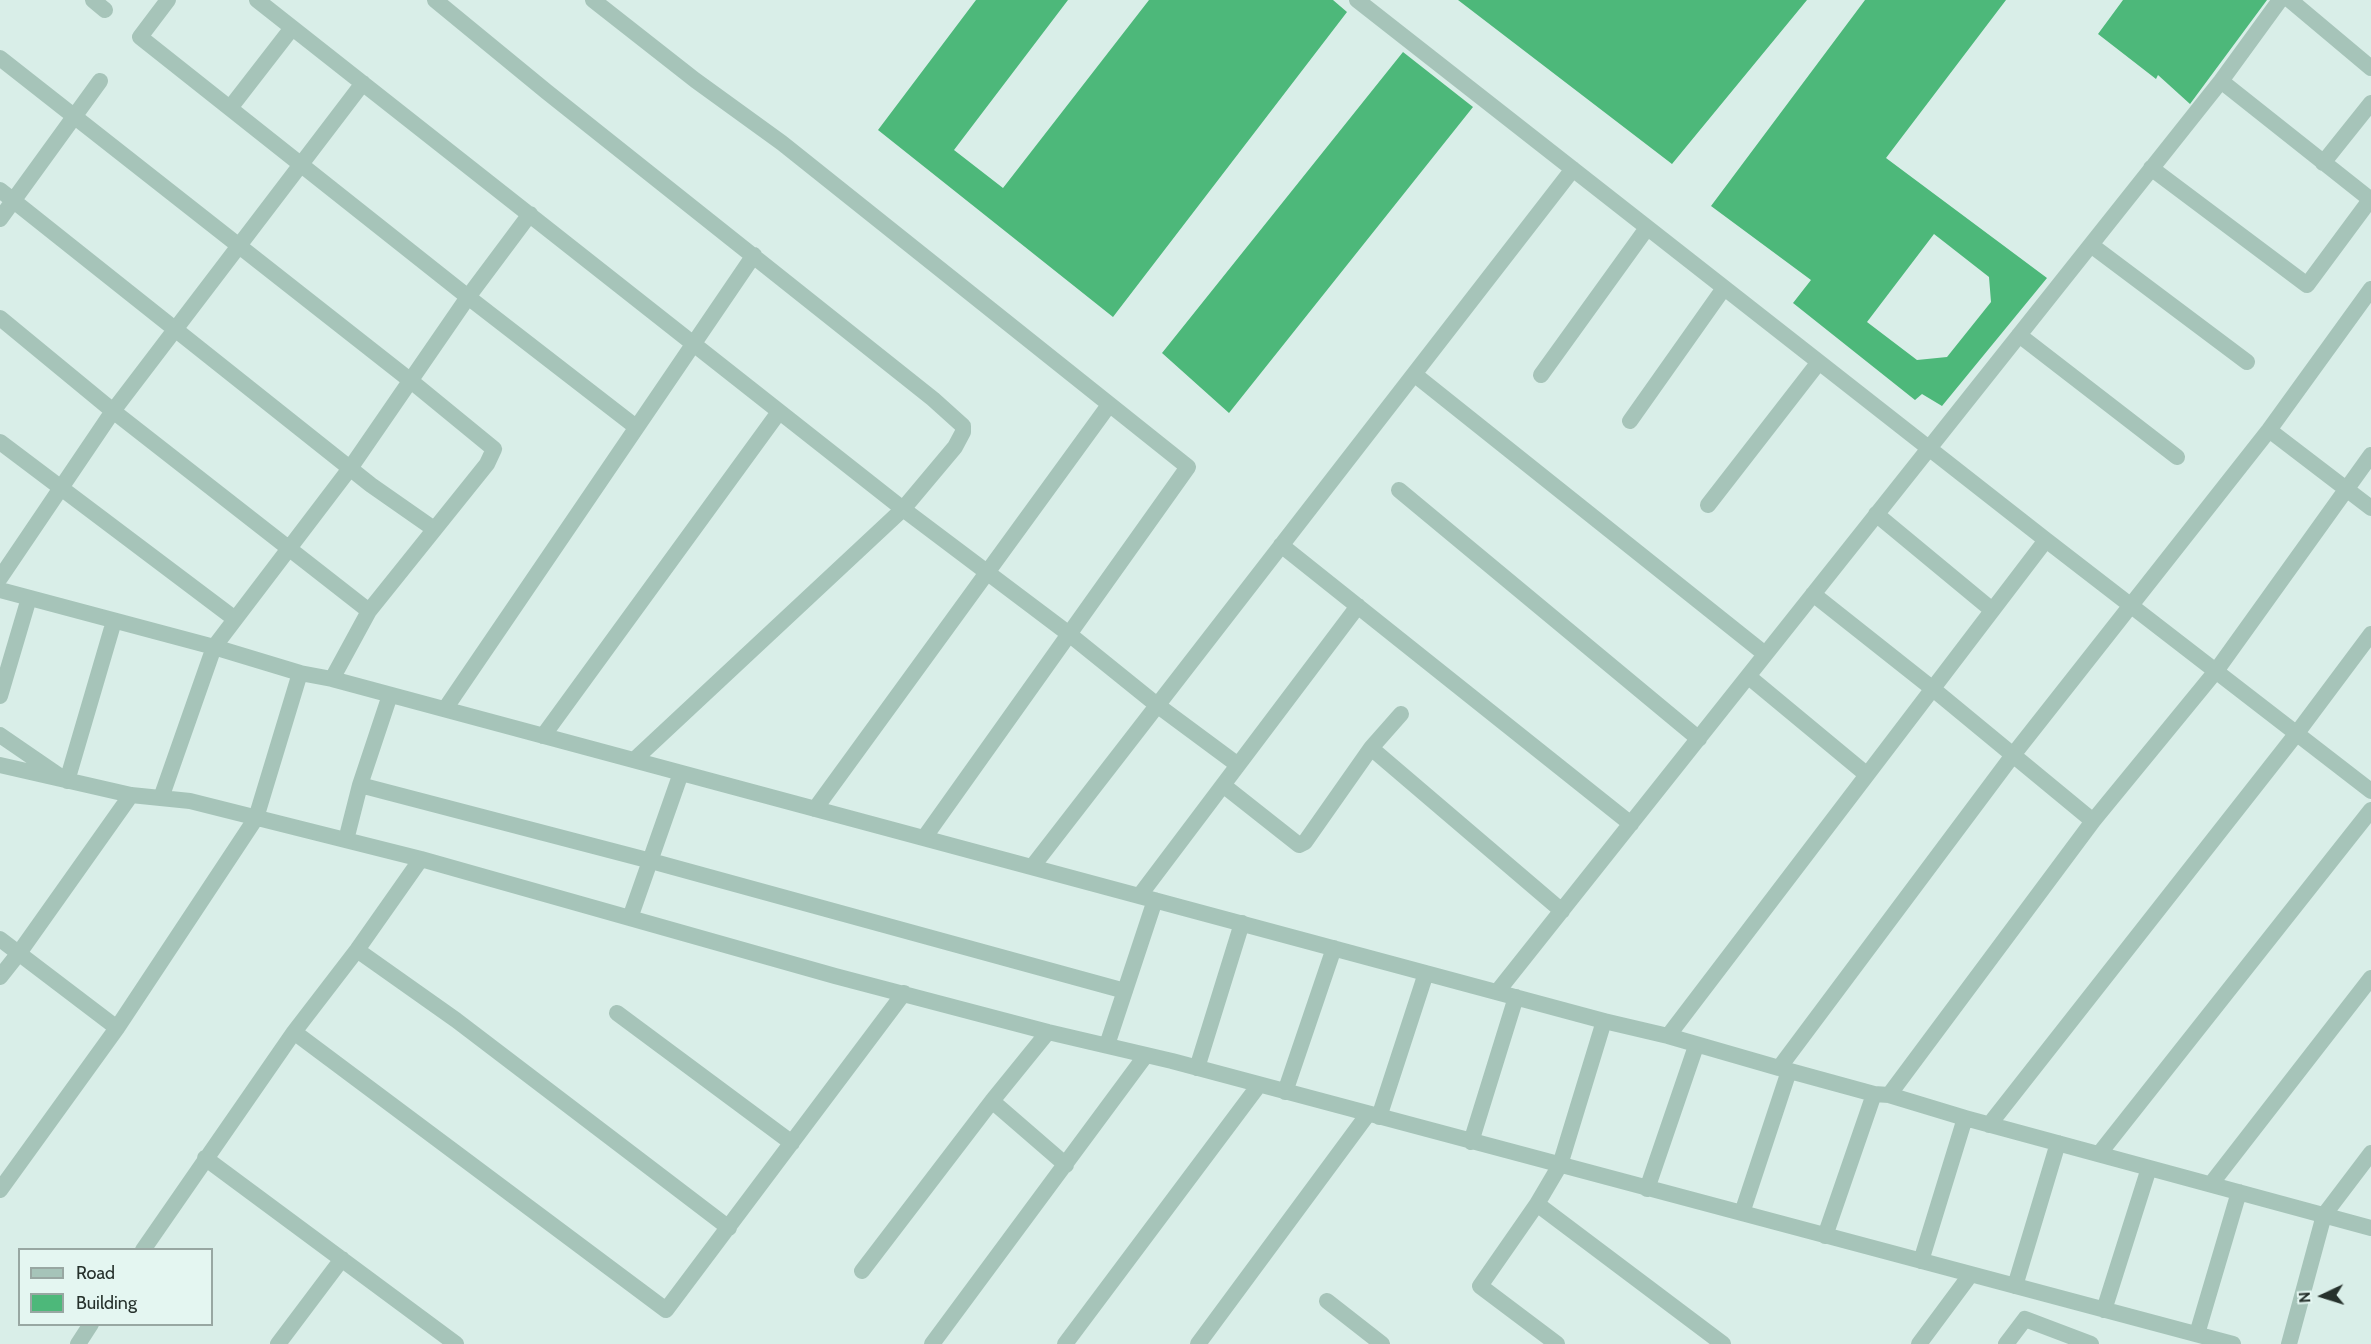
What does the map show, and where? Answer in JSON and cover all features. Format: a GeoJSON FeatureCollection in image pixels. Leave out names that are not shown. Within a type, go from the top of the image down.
{"type":"FeatureCollection","features":[{"type":"Feature","properties":{"kind":"street"},"geometry":{"type":"LineString","coordinates":[[168,0],[140,37],[300,166],[636,427]]}},
{"type":"Feature","properties":{"kind":"street"},"geometry":{"type":"LineString","coordinates":[[257,0],[903,509],[1238,765]]}},
{"type":"Feature","properties":{"kind":"street"},"geometry":{"type":"LineString","coordinates":[[435,0],[933,399],[963,426],[963,432],[955,447],[903,509],[634,760]]}},
{"type":"Feature","properties":{"kind":"street"},"geometry":{"type":"LineString","coordinates":[[593,0],[695,80],[782,143],[1188,467],[924,838]]}},
{"type":"Feature","properties":{"kind":"street"},"geometry":{"type":"LineString","coordinates":[[1357,0],[2046,540],[2371,791]]}},
{"type":"Feature","properties":{"kind":"street"},"geometry":{"type":"LineString","coordinates":[[1497,992],[2221,81],[2280,0]]}},
{"type":"Feature","properties":{"kind":"street"},"geometry":{"type":"LineString","coordinates":[[2290,0],[2371,68]]}},
{"type":"Feature","properties":{"kind":"street"},"geometry":{"type":"LineString","coordinates":[[230,108],[292,28]]}},
{"type":"Feature","properties":{"kind":"street"},"geometry":{"type":"LineString","coordinates":[[0,58],[411,381],[494,449],[487,464],[369,611],[332,679]]}},
{"type":"Feature","properties":{"kind":"street"},"geometry":{"type":"LineString","coordinates":[[0,219],[7,195],[75,117],[100,81]]}},
{"type":"Feature","properties":{"kind":"street"},"geometry":{"type":"LineString","coordinates":[[2151,168],[2307,285],[2371,200],[2221,81]]}},
{"type":"Feature","properties":{"kind":"street"},"geometry":{"type":"LineString","coordinates":[[0,578],[6,555],[60,488],[113,411],[363,83]]}},
{"type":"Feature","properties":{"kind":"street"},"geometry":{"type":"LineString","coordinates":[[2323,163],[2371,103]]}},
{"type":"Feature","properties":{"kind":"street"},"geometry":{"type":"LineString","coordinates":[[1032,867],[1573,169]]}},
{"type":"Feature","properties":{"kind":"street"},"geometry":{"type":"LineString","coordinates":[[7,195],[371,485],[434,529]]}},
{"type":"Feature","properties":{"kind":"street"},"geometry":{"type":"LineString","coordinates":[[161,798],[214,647],[351,467],[468,297],[530,214]]}},
{"type":"Feature","properties":{"kind":"street"},"geometry":{"type":"LineString","coordinates":[[1541,375],[1647,228]]}},
{"type":"Feature","properties":{"kind":"street"},"geometry":{"type":"LineString","coordinates":[[2091,245],[2247,362]]}},
{"type":"Feature","properties":{"kind":"street"},"geometry":{"type":"LineString","coordinates":[[445,709],[754,255]]}},
{"type":"Feature","properties":{"kind":"street"},"geometry":{"type":"LineString","coordinates":[[1629,421],[1724,288]]}},
{"type":"Feature","properties":{"kind":"street"},"geometry":{"type":"LineString","coordinates":[[1742,1213],[1784,1070],[2013,755],[2269,430],[2371,289]]}},
{"type":"Feature","properties":{"kind":"street"},"geometry":{"type":"LineString","coordinates":[[0,318],[113,411],[369,611]]}},
{"type":"Feature","properties":{"kind":"street"},"geometry":{"type":"LineString","coordinates":[[2019,335],[2177,457]]}},
{"type":"Feature","properties":{"kind":"street"},"geometry":{"type":"LineString","coordinates":[[1707,505],[1819,362]]}},
{"type":"Feature","properties":{"kind":"street"},"geometry":{"type":"LineString","coordinates":[[1414,374],[1766,654]]}},
{"type":"Feature","properties":{"kind":"street"},"geometry":{"type":"LineString","coordinates":[[815,809],[1109,405]]}},
{"type":"Feature","properties":{"kind":"street"},"geometry":{"type":"LineString","coordinates":[[543,736],[779,412]]}},
{"type":"Feature","properties":{"kind":"street"},"geometry":{"type":"LineString","coordinates":[[2269,430],[2371,508]]}},
{"type":"Feature","properties":{"kind":"street"},"geometry":{"type":"LineString","coordinates":[[0,442],[235,619]]}},
{"type":"Feature","properties":{"kind":"street"},"geometry":{"type":"LineString","coordinates":[[1825,1236],[1881,1094],[2093,821],[2216,671],[2371,455]]}},
{"type":"Feature","properties":{"kind":"street"},"geometry":{"type":"LineString","coordinates":[[1399,490],[1699,739]]}},
{"type":"Feature","properties":{"kind":"street"},"geometry":{"type":"LineString","coordinates":[[1876,514],[1992,610]]}},
{"type":"Feature","properties":{"kind":"street"},"geometry":{"type":"LineString","coordinates":[[1668,1036],[2046,540]]}},
{"type":"Feature","properties":{"kind":"street"},"geometry":{"type":"LineString","coordinates":[[1281,545],[1631,824]]}},
{"type":"Feature","properties":{"kind":"street"},"geometry":{"type":"LineString","coordinates":[[0,590],[214,647],[300,673],[332,679],[1604,1021],[1668,1036],[1696,1046],[1881,1094],[1965,1119],[2371,1228]]}},
{"type":"Feature","properties":{"kind":"street"},"geometry":{"type":"LineString","coordinates":[[1813,594],[2093,821]]}},
{"type":"Feature","properties":{"kind":"street"},"geometry":{"type":"LineString","coordinates":[[0,696],[29,598]]}},
{"type":"Feature","properties":{"kind":"street"},"geometry":{"type":"LineString","coordinates":[[1107,1045],[1125,991],[1147,898],[1223,785],[1358,606]]}},
{"type":"Feature","properties":{"kind":"street"},"geometry":{"type":"LineString","coordinates":[[68,781],[114,621]]}},
{"type":"Feature","properties":{"kind":"street"},"geometry":{"type":"LineString","coordinates":[[1989,1125],[2371,634]]}},
{"type":"Feature","properties":{"kind":"street"},"geometry":{"type":"LineString","coordinates":[[0,1190],[117,1028],[256,818],[300,673]]}},
{"type":"Feature","properties":{"kind":"street"},"geometry":{"type":"LineString","coordinates":[[1749,677],[1866,774]]}},
{"type":"Feature","properties":{"kind":"street"},"geometry":{"type":"LineString","coordinates":[[346,840],[360,785],[390,695]]}},
{"type":"Feature","properties":{"kind":"street"},"geometry":{"type":"LineString","coordinates":[[1223,785],[1299,845],[1305,842],[1371,748],[1401,714]]}},
{"type":"Feature","properties":{"kind":"street"},"geometry":{"type":"LineString","coordinates":[[0,735],[68,781]]}},
{"type":"Feature","properties":{"kind":"street"},"geometry":{"type":"LineString","coordinates":[[1371,748],[1562,911]]}},
{"type":"Feature","properties":{"kind":"street"},"geometry":{"type":"LineString","coordinates":[[0,765],[131,795],[190,801],[421,859],[835,976],[1048,1032],[1197,1068],[2233,1344]]}},
{"type":"Feature","properties":{"kind":"street"},"geometry":{"type":"LineString","coordinates":[[630,918],[681,773]]}},
{"type":"Feature","properties":{"kind":"street"},"geometry":{"type":"LineString","coordinates":[[360,785],[651,861],[1125,991]]}},
{"type":"Feature","properties":{"kind":"street"},"geometry":{"type":"LineString","coordinates":[[0,977],[131,795]]}},
{"type":"Feature","properties":{"kind":"street"},"geometry":{"type":"LineString","coordinates":[[2099,1154],[2371,810]]}},
{"type":"Feature","properties":{"kind":"street"},"geometry":{"type":"LineString","coordinates":[[144,1248],[294,1032],[357,950],[421,859]]}},
{"type":"Feature","properties":{"kind":"street"},"geometry":{"type":"LineString","coordinates":[[1197,1068],[1242,923]]}},
{"type":"Feature","properties":{"kind":"street"},"geometry":{"type":"LineString","coordinates":[[0,939],[117,1028]]}},
{"type":"Feature","properties":{"kind":"street"},"geometry":{"type":"LineString","coordinates":[[1285,1092],[1334,948]]}},
{"type":"Feature","properties":{"kind":"street"},"geometry":{"type":"LineString","coordinates":[[357,950],[465,1027],[729,1228]]}},
{"type":"Feature","properties":{"kind":"street"},"geometry":{"type":"LineString","coordinates":[[1206,1341],[1373,1116],[1426,973]]}},
{"type":"Feature","properties":{"kind":"street"},"geometry":{"type":"LineString","coordinates":[[2211,1184],[2371,978]]}},
{"type":"Feature","properties":{"kind":"street"},"geometry":{"type":"LineString","coordinates":[[294,1032],[666,1310],[904,993]]}},
{"type":"Feature","properties":{"kind":"street"},"geometry":{"type":"LineString","coordinates":[[1471,1142],[1516,997]]}},
{"type":"Feature","properties":{"kind":"street"},"geometry":{"type":"LineString","coordinates":[[617,1013],[792,1143]]}},
{"type":"Feature","properties":{"kind":"street"},"geometry":{"type":"LineString","coordinates":[[1557,1344],[1480,1286],[1537,1204],[1560,1165],[1604,1021]]}},
{"type":"Feature","properties":{"kind":"street"},"geometry":{"type":"LineString","coordinates":[[861,1271],[1048,1032]]}},
{"type":"Feature","properties":{"kind":"street"},"geometry":{"type":"LineString","coordinates":[[1647,1188],[1696,1046]]}},
{"type":"Feature","properties":{"kind":"street"},"geometry":{"type":"LineString","coordinates":[[932,1344],[1146,1055]]}},
{"type":"Feature","properties":{"kind":"street"},"geometry":{"type":"LineString","coordinates":[[1065,1344],[1259,1085]]}},
{"type":"Feature","properties":{"kind":"street"},"geometry":{"type":"LineString","coordinates":[[992,1101],[1066,1165]]}},
{"type":"Feature","properties":{"kind":"street"},"geometry":{"type":"LineString","coordinates":[[1921,1261],[1965,1119]]}},
{"type":"Feature","properties":{"kind":"street"},"geometry":{"type":"LineString","coordinates":[[2015,1286],[2058,1143]]}},
{"type":"Feature","properties":{"kind":"street"},"geometry":{"type":"LineString","coordinates":[[2289,1344],[2324,1215],[2371,1153]]}},
{"type":"Feature","properties":{"kind":"street"},"geometry":{"type":"LineString","coordinates":[[205,1158],[456,1344]]}},
{"type":"Feature","properties":{"kind":"street"},"geometry":{"type":"LineString","coordinates":[[2104,1310],[2150,1168]]}},
{"type":"Feature","properties":{"kind":"street"},"geometry":{"type":"LineString","coordinates":[[2197,1334],[2239,1192]]}},
{"type":"Feature","properties":{"kind":"street"},"geometry":{"type":"LineString","coordinates":[[1537,1204],[1724,1344]]}},
{"type":"Feature","properties":{"kind":"street"},"geometry":{"type":"LineString","coordinates":[[278,1344],[342,1259]]}},
{"type":"Feature","properties":{"kind":"street"},"geometry":{"type":"LineString","coordinates":[[1919,1344],[1971,1274]]}},
{"type":"Feature","properties":{"kind":"street"},"geometry":{"type":"LineString","coordinates":[[1327,1301],[1382,1344]]}},
{"type":"Feature","properties":{"kind":"street"},"geometry":{"type":"LineString","coordinates":[[2006,1344],[2025,1319],[2091,1344]]}},
{"type":"Feature","properties":{"kind":"street"},"geometry":{"type":"LineString","coordinates":[[78,1344],[91,1326]]}},
{"type":"Feature","properties":{"kind":"building"},"geometry":{"type":"Polygon","coordinates":[[[976,0],[1068,0],[954,150],[1003,188],[1149,0],[1333,0],[1347,12],[1113,317],[878,130],[976,0]]]}},
{"type":"Feature","properties":{"kind":"building"},"geometry":{"type":"Polygon","coordinates":[[[1458,0],[1807,0],[1672,164],[1458,0]]]}},
{"type":"Feature","properties":{"kind":"building"},"geometry":{"type":"Polygon","coordinates":[[[1865,0],[2006,0],[1886,158],[2047,278],[1942,406],[1922,394],[1915,400],[1793,303],[1811,280],[1711,206],[1865,0]],[[1934,234],[1867,322],[1917,360],[1947,357],[1991,302],[1989,277],[1934,234]]]}},
{"type":"Feature","properties":{"kind":"building"},"geometry":{"type":"Polygon","coordinates":[[[2123,0],[2267,0],[2190,104],[2158,75],[2156,79],[2098,34],[2123,0]]]}},
{"type":"Feature","properties":{"kind":"building"},"geometry":{"type":"Polygon","coordinates":[[[1403,52],[1473,107],[1229,413],[1162,353],[1403,52]]]}}]}
